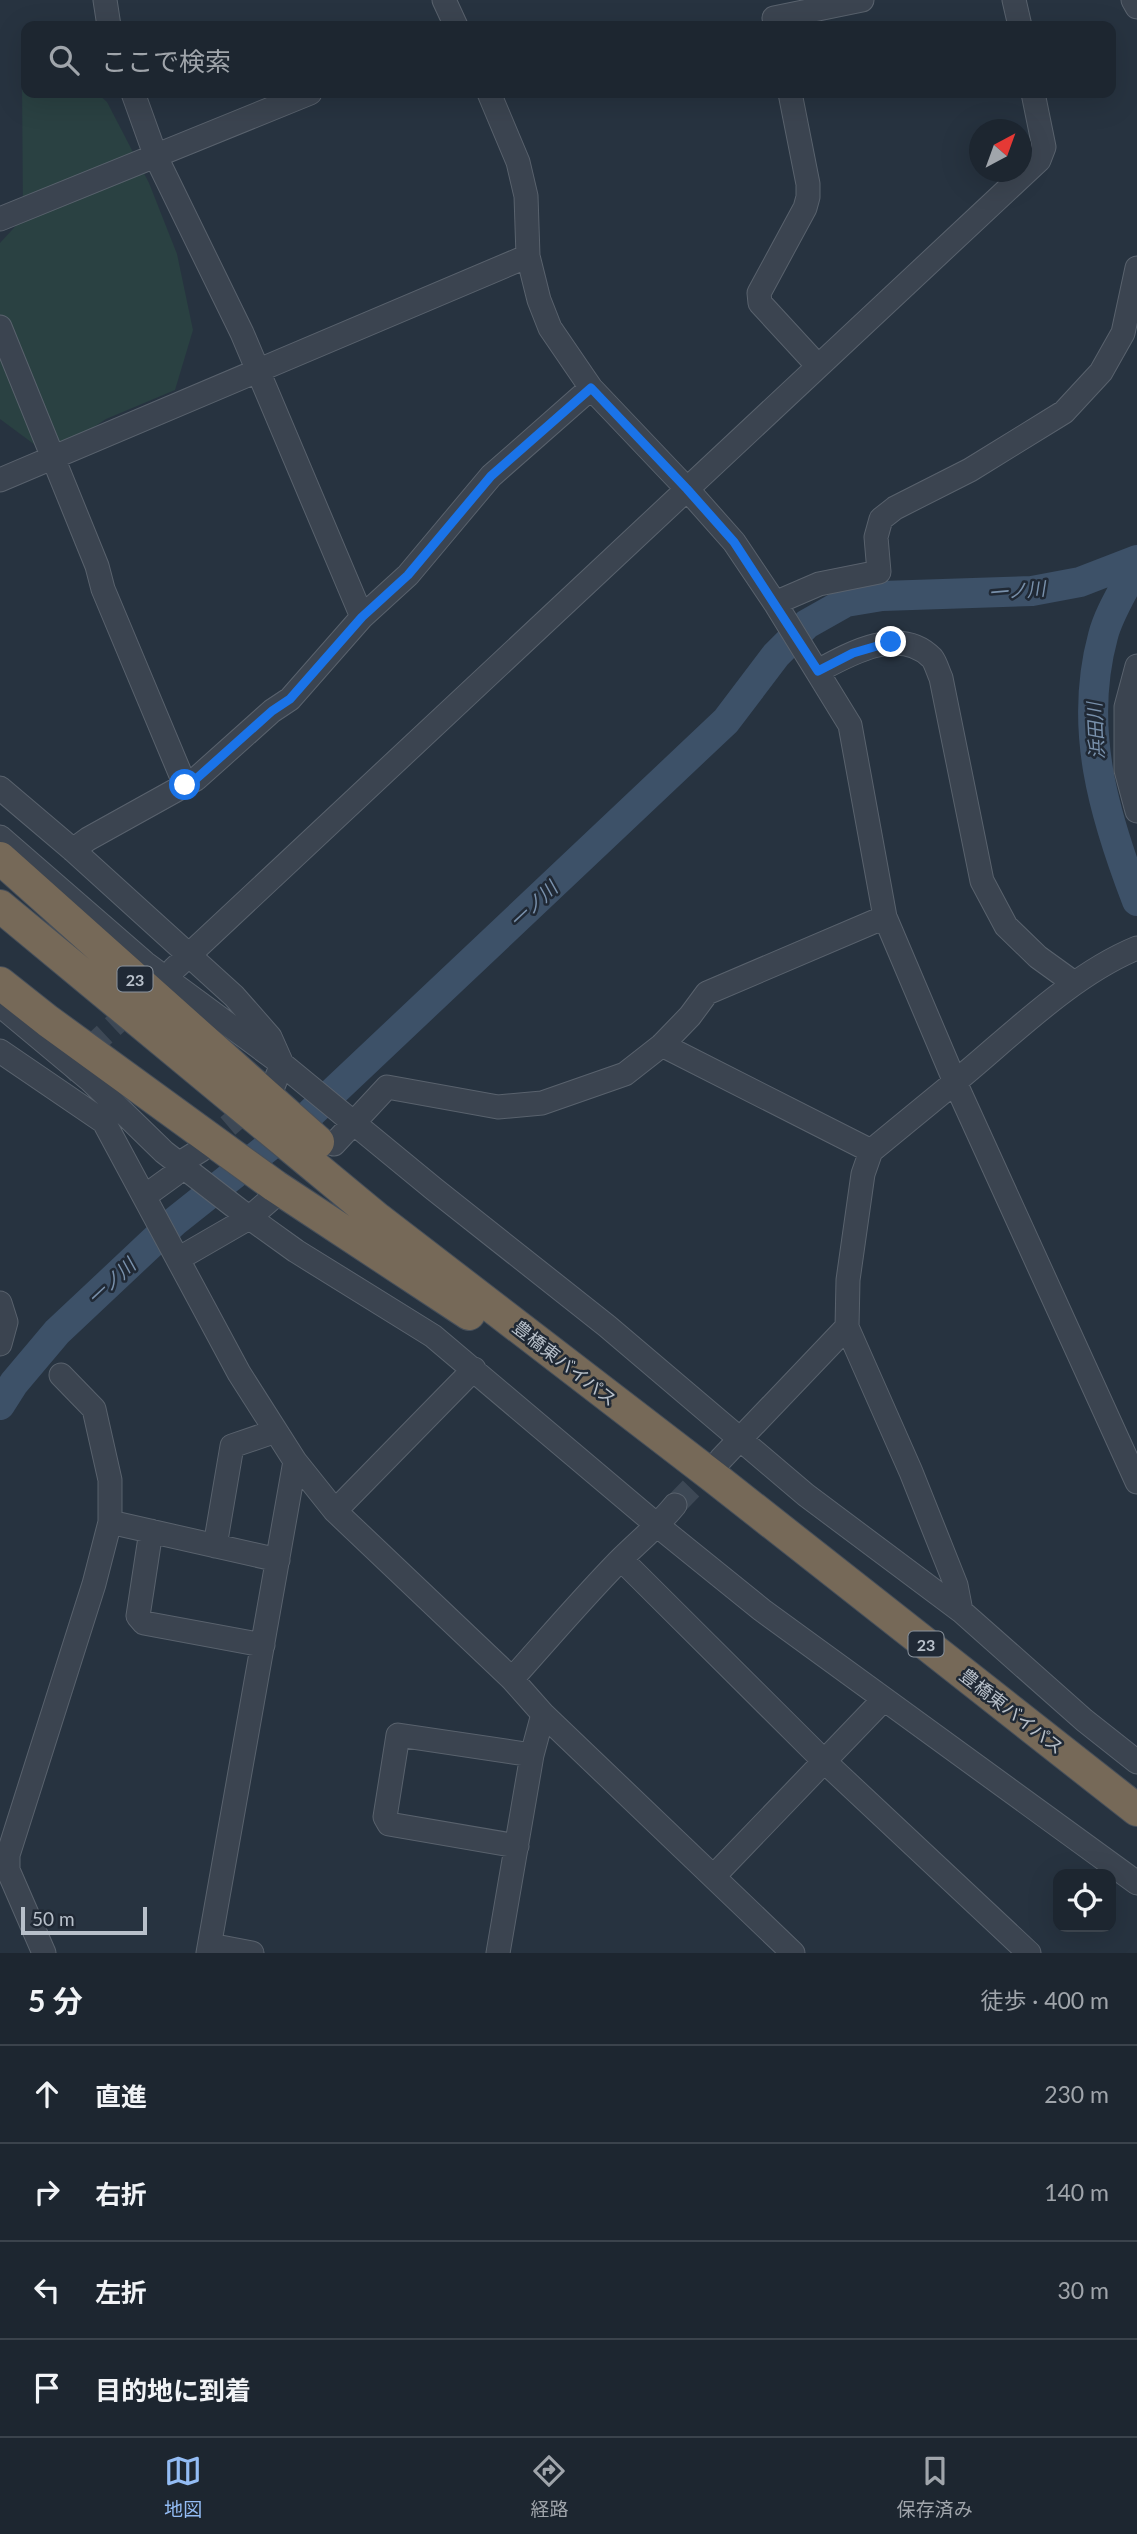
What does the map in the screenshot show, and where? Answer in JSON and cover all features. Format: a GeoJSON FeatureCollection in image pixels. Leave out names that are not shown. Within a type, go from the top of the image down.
{"type":"FeatureCollection","features":[{"type":"Feature","properties":{"kind":"highway","name":"23"},"geometry":{"type":"LineString","coordinates":[[0,858],[265,1102],[321,1150]]}},
{"type":"Feature","properties":{"kind":"highway","name":"23"},"geometry":{"type":"LineString","coordinates":[[0,906],[265,1102]]}},
{"type":"Feature","properties":{"kind":"highway","name":"23"},"geometry":{"type":"LineString","coordinates":[[0,983],[210,1147],[273,1192],[718,1469]]}},
{"type":"Feature","properties":{"kind":"highway","name":"豊橋東バイパス"},"geometry":{"type":"LineString","coordinates":[[321,1150],[356,1177],[378,1219],[718,1469],[1137,1810]]}},
{"type":"Feature","properties":{"kind":"street"},"geometry":{"type":"LineString","coordinates":[[105,0],[109,21]]}},
{"type":"Feature","properties":{"kind":"street"},"geometry":{"type":"LineString","coordinates":[[444,0],[454,21]]}},
{"type":"Feature","properties":{"kind":"street"},"geometry":{"type":"LineString","coordinates":[[774,15],[862,0]]}},
{"type":"Feature","properties":{"kind":"street"},"geometry":{"type":"LineString","coordinates":[[1014,0],[1019,21]]}},
{"type":"Feature","properties":{"kind":"street"},"geometry":{"type":"LineString","coordinates":[[1133,0],[1137,7]]}},
{"type":"Feature","properties":{"kind":"street"},"geometry":{"type":"LineString","coordinates":[[135,98],[156,157],[242,332],[362,617]]}},
{"type":"Feature","properties":{"kind":"street"},"geometry":{"type":"LineString","coordinates":[[0,219],[298,98]]}},
{"type":"Feature","properties":{"kind":"street"},"geometry":{"type":"LineString","coordinates":[[491,98],[519,162],[526,196],[527,256],[550,328],[591,388],[734,542],[850,725],[885,917],[955,1082],[1137,1482]]}},
{"type":"Feature","properties":{"kind":"street"},"geometry":{"type":"LineString","coordinates":[[791,98],[808,184],[808,197],[805,208],[758,293],[760,303],[818,366]]}},
{"type":"Feature","properties":{"kind":"street"},"geometry":{"type":"LineString","coordinates":[[181,961],[1040,160],[1044,147],[1034,98]]}},
{"type":"Feature","properties":{"kind":"street"},"geometry":{"type":"LineString","coordinates":[[0,480],[527,256]]}},
{"type":"Feature","properties":{"kind":"street"},"geometry":{"type":"LineString","coordinates":[[776,605],[819,584],[879,572],[876,537],[881,519],[895,508],[970,470],[1064,412],[1101,372],[1123,333],[1137,268]]}},
{"type":"Feature","properties":{"kind":"street"},"geometry":{"type":"LineString","coordinates":[[0,327],[97,566],[103,589],[185,785]]}},
{"type":"Feature","properties":{"kind":"street"},"geometry":{"type":"LineString","coordinates":[[73,850],[196,779],[272,711],[290,699],[362,617],[408,575],[491,476],[591,388]]}},
{"type":"Feature","properties":{"kind":"street"},"geometry":{"type":"LineString","coordinates":[[814,666],[891,642],[919,649],[933,659],[941,678],[982,881],[1006,926],[1038,957],[1074,984]]}},
{"type":"Feature","properties":{"kind":"street"},"geometry":{"type":"LineString","coordinates":[[1137,666],[1126,707],[1126,770],[1137,811]]}},
{"type":"Feature","properties":{"kind":"street"},"geometry":{"type":"LineString","coordinates":[[0,788],[73,850],[181,961],[234,996],[270,1037],[290,1070]]}},
{"type":"Feature","properties":{"kind":"street"},"geometry":{"type":"LineString","coordinates":[[0,837],[145,963],[290,1070],[607,1326],[806,1495],[961,1611],[1084,1720],[1137,1762]]}},
{"type":"Feature","properties":{"kind":"street"},"geometry":{"type":"LineString","coordinates":[[321,1150],[387,1087],[498,1107],[542,1103],[625,1074],[662,1045],[690,1016],[707,993],[885,917]]}},
{"type":"Feature","properties":{"kind":"street"},"geometry":{"type":"LineString","coordinates":[[961,1611],[956,1585],[916,1485],[847,1327],[848,1280],[863,1174],[871,1151],[1074,984],[1114,957],[1137,948]]}},
{"type":"Feature","properties":{"kind":"street"},"geometry":{"type":"LineString","coordinates":[[0,1005],[60,1053],[148,1137],[244,1214],[296,1251],[433,1336],[762,1610],[1137,1882]]}},
{"type":"Feature","properties":{"kind":"street"},"geometry":{"type":"LineString","coordinates":[[662,1045],[871,1151]]}},
{"type":"Feature","properties":{"kind":"street"},"geometry":{"type":"LineString","coordinates":[[0,1051],[56,1080],[104,1122],[239,1373],[295,1461],[335,1511],[793,1953]]}},
{"type":"Feature","properties":{"kind":"street"},"geometry":{"type":"LineString","coordinates":[[265,1102],[290,1070]]}},
{"type":"Feature","properties":{"kind":"street"},"geometry":{"type":"LineString","coordinates":[[147,1201],[174,1175],[210,1147]]}},
{"type":"Feature","properties":{"kind":"street"},"geometry":{"type":"LineString","coordinates":[[178,1259],[273,1192]]}},
{"type":"Feature","properties":{"kind":"street"},"geometry":{"type":"LineString","coordinates":[[0,1303],[6,1322],[0,1344]]}},
{"type":"Feature","properties":{"kind":"street"},"geometry":{"type":"LineString","coordinates":[[718,1469],[740,1440],[847,1327]]}},
{"type":"Feature","properties":{"kind":"street"},"geometry":{"type":"LineString","coordinates":[[335,1511],[474,1369]]}},
{"type":"Feature","properties":{"kind":"street"},"geometry":{"type":"LineString","coordinates":[[44,1953],[9,1870],[8,1856],[94,1584],[110,1522],[110,1480],[94,1409],[61,1375]]}},
{"type":"Feature","properties":{"kind":"street"},"geometry":{"type":"LineString","coordinates":[[215,1546],[232,1446],[276,1431]]}},
{"type":"Feature","properties":{"kind":"street"},"geometry":{"type":"LineString","coordinates":[[252,1953],[209,1949],[295,1461]]}},
{"type":"Feature","properties":{"kind":"street"},"geometry":{"type":"LineString","coordinates":[[512,1679],[621,1559],[658,1526],[676,1505]]}},
{"type":"Feature","properties":{"kind":"street"},"geometry":{"type":"LineString","coordinates":[[110,1522],[278,1560]]}},
{"type":"Feature","properties":{"kind":"street"},"geometry":{"type":"LineString","coordinates":[[151,1531],[138,1616],[144,1623],[263,1646]]}},
{"type":"Feature","properties":{"kind":"street"},"geometry":{"type":"LineString","coordinates":[[621,1559],[825,1762],[1029,1953]]}},
{"type":"Feature","properties":{"kind":"street"},"geometry":{"type":"LineString","coordinates":[[714,1876],[884,1699]]}},
{"type":"Feature","properties":{"kind":"street"},"geometry":{"type":"LineString","coordinates":[[498,1953],[532,1755],[543,1714]]}},
{"type":"Feature","properties":{"kind":"street"},"geometry":{"type":"LineString","coordinates":[[517,1846],[389,1824],[385,1817],[398,1735],[532,1755]]}},
{"type":"Feature","properties":{"kind":"green space"},"geometry":{"type":"Polygon","coordinates":[[[22,98],[103,98],[149,183],[177,254],[193,330],[175,390],[106,419],[50,456],[0,419],[0,243],[23,218],[22,98]]]}},
{"type":"Feature","properties":{"kind":"waterway","name":"一ノ川"},"geometry":{"type":"LineString","coordinates":[[0,1405],[14,1383],[57,1332],[174,1222],[311,1113],[726,721],[776,655],[807,624],[846,602],[882,596],[1032,591],[1080,582],[1137,560]]}},
{"type":"Feature","properties":{"kind":"waterway","name":"浜田川"},"geometry":{"type":"LineString","coordinates":[[1137,564],[1113,609],[1103,636],[1093,704],[1094,738],[1105,804],[1137,901]]}},
{"type":"Feature","properties":{"kind":"tunnel"},"geometry":{"type":"LineString","coordinates":[[63,1073],[139,1002]]}},
{"type":"Feature","properties":{"kind":"tunnel"},"geometry":{"type":"LineString","coordinates":[[202,1148],[256,1102]]}},
{"type":"Feature","properties":{"kind":"tunnel"},"geometry":{"type":"LineString","coordinates":[[675,1505],[716,1463]]}},
{"type":"Feature","properties":{"kind":"route"},"geometry":{"type":"LineString","coordinates":[[185,785],[196,779],[272,711],[290,699],[362,617],[408,575],[491,476],[591,388],[734,542],[818,671],[853,653],[891,642]]}}]}
